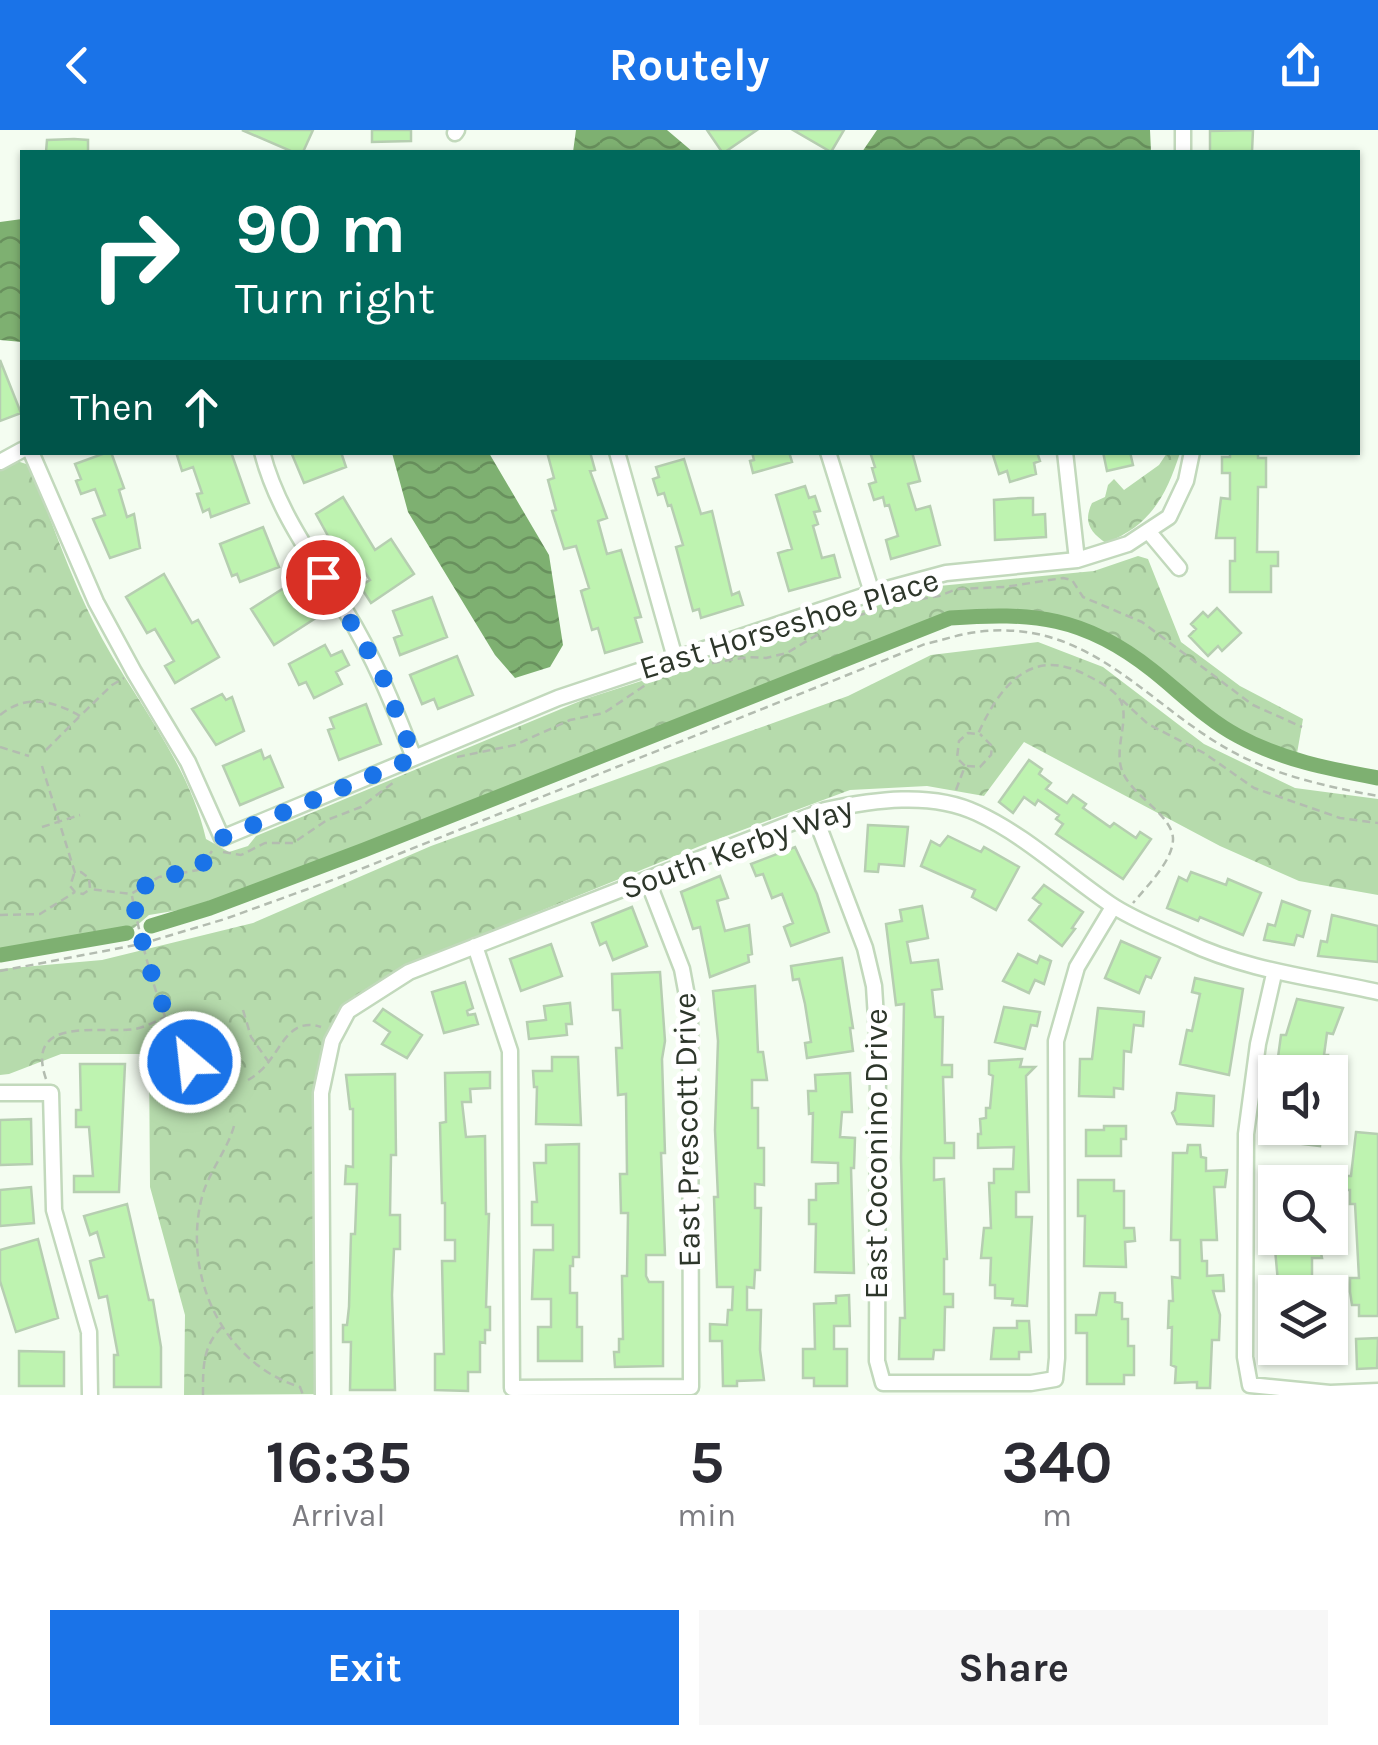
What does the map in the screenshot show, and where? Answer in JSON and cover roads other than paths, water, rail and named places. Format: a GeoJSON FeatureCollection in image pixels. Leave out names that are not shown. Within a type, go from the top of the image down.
{"type":"FeatureCollection","features":[{"type":"Feature","properties":{"kind":"street","name":"East Horseshoe Place"},"geometry":{"type":"LineString","coordinates":[[32,455],[96,602],[188,762],[222,838],[558,698],[872,594],[946,574],[1077,560],[1128,544],[1170,517],[1186,480],[1191,455]]}},
{"type":"Feature","properties":{"kind":"street"},"geometry":{"type":"LineString","coordinates":[[263,455],[301,545],[381,672],[414,758]]}},
{"type":"Feature","properties":{"kind":"street"},"geometry":{"type":"LineString","coordinates":[[618,455],[675,658]]}},
{"type":"Feature","properties":{"kind":"street"},"geometry":{"type":"LineString","coordinates":[[829,455],[872,594]]}},
{"type":"Feature","properties":{"kind":"street"},"geometry":{"type":"LineString","coordinates":[[1065,455],[1077,560]]}},
{"type":"Feature","properties":{"kind":"street"},"geometry":{"type":"LineString","coordinates":[[1148,531],[1179,568]]}},
{"type":"Feature","properties":{"kind":"street","name":"South Kerby Way"},"geometry":{"type":"LineString","coordinates":[[323,1395],[322,1093],[336,1034],[348,1011],[409,972],[814,814],[865,801],[921,800],[974,811],[1029,844],[1120,910],[1191,944],[1274,974],[1378,992]]}},
{"type":"Feature","properties":{"kind":"street","name":"East Coconino Drive"},"geometry":{"type":"LineString","coordinates":[[814,814],[865,948],[874,986],[878,1050],[877,1360],[883,1382],[1031,1382],[1055,1378],[1056,1041],[1077,967],[1120,910]]}},
{"type":"Feature","properties":{"kind":"street","name":"East Prescott Drive"},"geometry":{"type":"LineString","coordinates":[[475,946],[510,1052],[512,1388],[691,1387],[690,1012],[682,969],[647,879]]}},
{"type":"Feature","properties":{"kind":"street"},"geometry":{"type":"LineString","coordinates":[[1274,974],[1258,1044],[1246,1134],[1245,1357],[1250,1384],[1330,1393],[1378,1392]]}},
{"type":"Feature","properties":{"kind":"street"},"geometry":{"type":"LineString","coordinates":[[0,1093],[51,1093],[54,1210],[88,1332],[90,1395]]}},
{"type":"Feature","properties":{"kind":"water"},"geometry":{"type":"Polygon","coordinates":[[[576,130],[667,130],[691,150],[573,150],[576,130]]]}},
{"type":"Feature","properties":{"kind":"water"},"geometry":{"type":"Polygon","coordinates":[[[877,130],[1150,130],[1151,150],[863,150],[877,130]]]}},
{"type":"Feature","properties":{"kind":"water"},"geometry":{"type":"Polygon","coordinates":[[[20,219],[20,342],[0,340],[0,222],[20,219]]]}},
{"type":"Feature","properties":{"kind":"water"},"geometry":{"type":"Polygon","coordinates":[[[393,455],[490,455],[549,555],[563,645],[550,667],[515,678],[495,655],[408,512],[393,455]]]}},
{"type":"Feature","properties":{"kind":"waterway"},"geometry":{"type":"LineString","coordinates":[[151,926],[364,850],[950,618],[1007,616],[1080,628],[1127,652],[1238,736],[1289,757],[1378,778]]}},
{"type":"Feature","properties":{"kind":"waterway"},"geometry":{"type":"LineString","coordinates":[[0,955],[127,933]]}}]}
